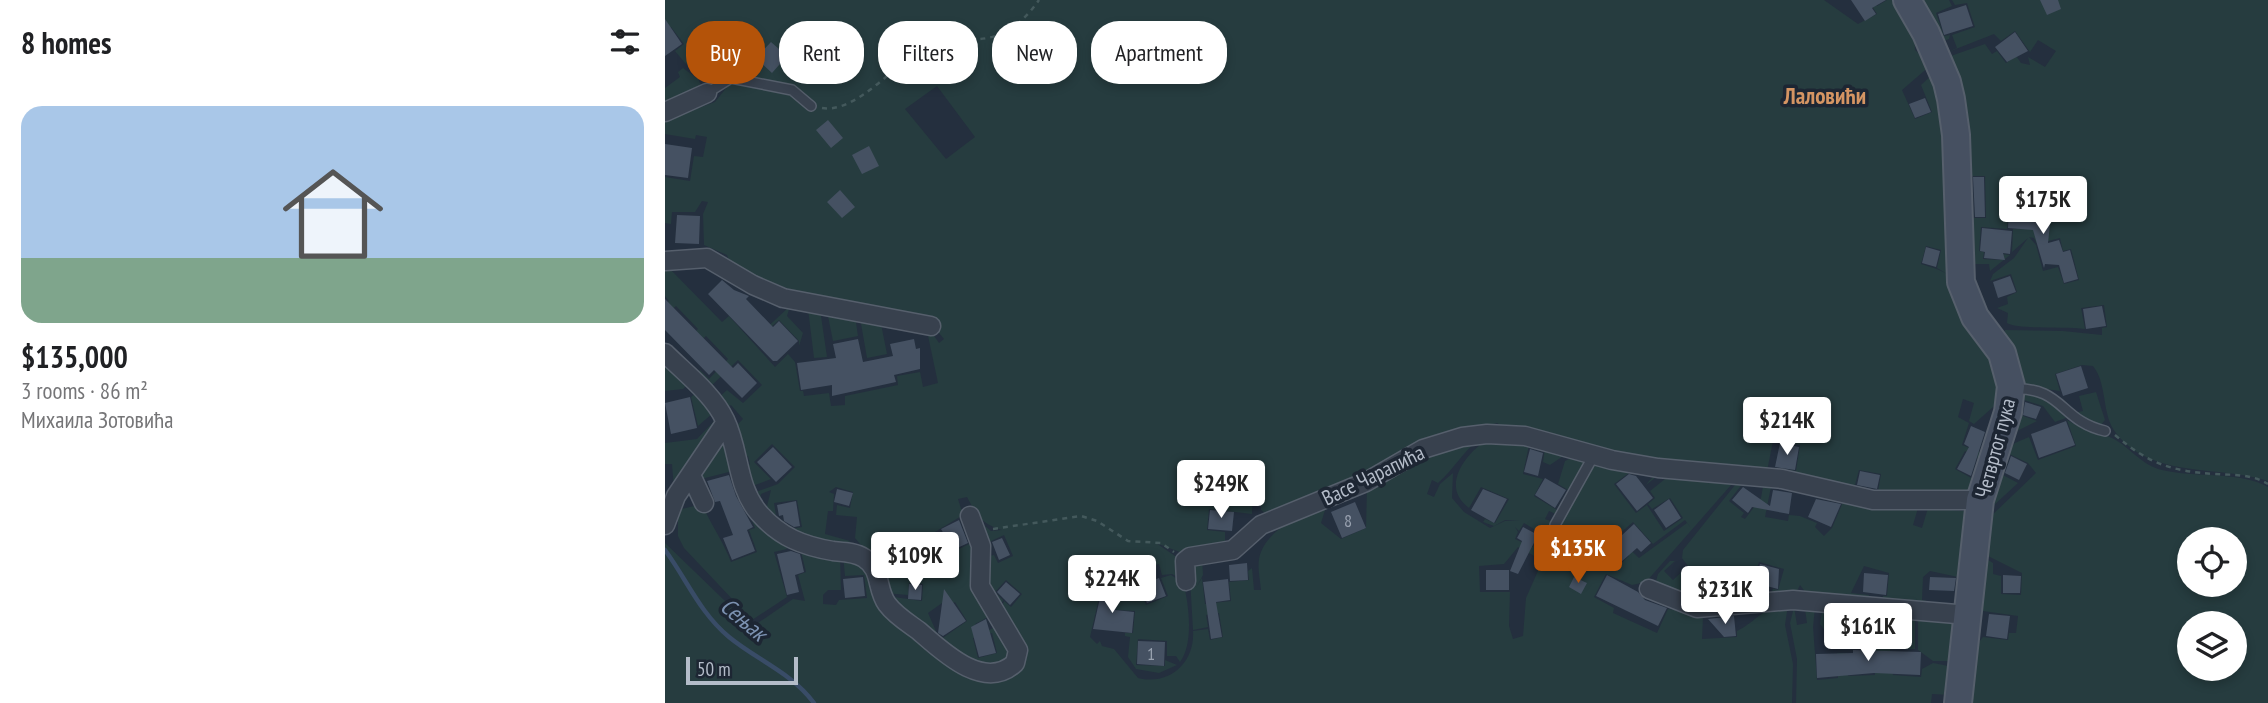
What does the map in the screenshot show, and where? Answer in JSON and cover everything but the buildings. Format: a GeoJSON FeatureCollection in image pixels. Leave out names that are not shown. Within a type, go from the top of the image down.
{"type":"FeatureCollection","features":[{"type":"Feature","properties":{"kind":"street","name":"Четвртог пука"},"geometry":{"type":"LineString","coordinates":[[1911,2],[1941,68],[1951,99],[1957,135],[1961,282],[1975,317],[2002,353],[2011,389],[2008,412],[1980,500],[1958,703]]}},
{"type":"Feature","properties":{"kind":"street"},"geometry":{"type":"LineString","coordinates":[[665,112],[707,93]]}},
{"type":"Feature","properties":{"kind":"street"},"geometry":{"type":"LineString","coordinates":[[665,261],[707,258],[753,285],[783,298],[931,326]]}},
{"type":"Feature","properties":{"kind":"street"},"geometry":{"type":"LineString","coordinates":[[665,353],[716,404],[726,422],[744,491],[760,514],[784,536],[805,547],[862,557],[875,570],[885,602],[898,614],[960,664],[983,671],[1000,671],[1015,663],[1018,650],[980,586],[981,546],[969,516]]}},
{"type":"Feature","properties":{"kind":"street"},"geometry":{"type":"LineString","coordinates":[[665,525],[676,496],[726,422]]}},
{"type":"Feature","properties":{"kind":"street","name":"Васе Чарапића"},"geometry":{"type":"LineString","coordinates":[[1185,561],[1190,557],[1233,550],[1261,525],[1366,482],[1423,449],[1462,437],[1503,433],[1658,468],[1760,475],[1873,500],[1980,500]]}},
{"type":"Feature","properties":{"kind":"street"},"geometry":{"type":"LineString","coordinates":[[691,475],[704,503]]}},
{"type":"Feature","properties":{"kind":"street"},"geometry":{"type":"LineString","coordinates":[[1185,561],[1186,582]]}},
{"type":"Feature","properties":{"kind":"street"},"geometry":{"type":"LineString","coordinates":[[1645,592],[1697,608],[1793,600],[1968,615]]}},
{"type":"Feature","properties":{"kind":"lane"},"geometry":{"type":"LineString","coordinates":[[707,93],[731,78],[792,90],[811,106]]}},
{"type":"Feature","properties":{"kind":"lane"},"geometry":{"type":"LineString","coordinates":[[2011,389],[2047,393],[2060,401],[2074,420],[2105,431]]}},
{"type":"Feature","properties":{"kind":"lane"},"geometry":{"type":"LineString","coordinates":[[1555,525],[1594,455]]}},
{"type":"Feature","properties":{"kind":"path"},"geometry":{"type":"LineString","coordinates":[[811,106],[826,109],[839,107],[860,96],[910,55],[934,40],[985,41],[1003,35],[1020,24],[1039,0]]}},
{"type":"Feature","properties":{"kind":"path"},"geometry":{"type":"LineString","coordinates":[[2105,431],[2155,464],[2185,471],[2250,476],[2268,484]]}},
{"type":"Feature","properties":{"kind":"path"},"geometry":{"type":"LineString","coordinates":[[991,529],[1013,528],[1081,516],[1097,521],[1128,541],[1161,543],[1185,561]]}},
{"type":"Feature","properties":{"kind":"green space"},"geometry":{"type":"Polygon","coordinates":[[[665,0],[1824,0],[1858,24],[1877,14],[1868,0],[1872,0],[1877,6],[1887,0],[1900,0],[1914,23],[1915,50],[1931,65],[1902,90],[1915,119],[1932,112],[1921,85],[1935,72],[1943,89],[1948,112],[1953,171],[1954,278],[1945,273],[1955,281],[1965,312],[1993,352],[2003,374],[2002,399],[1974,424],[1969,421],[1974,403],[1963,399],[1958,417],[1969,423],[1962,445],[1984,454],[1988,445],[1991,446],[1986,462],[1965,451],[1955,469],[1975,480],[1979,473],[1982,474],[1976,492],[1966,497],[1879,498],[1881,474],[1859,470],[1853,492],[1774,473],[1774,468],[1796,471],[1800,445],[1773,441],[1767,471],[1662,466],[1507,430],[1497,423],[1423,443],[1366,476],[1293,509],[1268,515],[1261,510],[1260,479],[1252,478],[1252,469],[1233,467],[1231,487],[1253,489],[1252,514],[1209,509],[1207,530],[1225,532],[1225,543],[1237,545],[1216,551],[1185,554],[1156,543],[1178,558],[1179,578],[1172,574],[1162,575],[1159,564],[1149,567],[1152,578],[1134,583],[1133,576],[1123,576],[1122,586],[1139,586],[1146,605],[1168,596],[1161,578],[1171,575],[1179,580],[1179,587],[1182,588],[1183,582],[1189,634],[1180,662],[1176,656],[1167,656],[1167,641],[1138,639],[1136,665],[1165,666],[1165,660],[1177,665],[1159,673],[1136,669],[1128,657],[1130,637],[1125,636],[1125,633],[1133,633],[1135,611],[1116,610],[1119,598],[1108,596],[1109,590],[1101,589],[1090,637],[1097,644],[1100,641],[1102,646],[1114,649],[1138,678],[1150,680],[1170,675],[1185,662],[1190,653],[1193,631],[1208,629],[1210,640],[1223,637],[1219,613],[1206,615],[1208,627],[1193,630],[1189,561],[1202,560],[1203,575],[1196,588],[1202,578],[1205,604],[1231,601],[1229,582],[1249,580],[1248,571],[1252,568],[1254,590],[1261,590],[1261,552],[1276,531],[1301,515],[1353,491],[1326,507],[1321,523],[1341,539],[1366,528],[1367,487],[1421,457],[1465,441],[1481,438],[1438,483],[1432,480],[1427,494],[1434,497],[1440,484],[1453,473],[1452,498],[1464,512],[1490,528],[1505,521],[1520,520],[1505,520],[1494,526],[1483,522],[1485,519],[1495,523],[1509,499],[1481,487],[1469,508],[1456,490],[1456,481],[1464,462],[1487,440],[1523,440],[1569,452],[1550,465],[1543,462],[1545,448],[1529,445],[1523,474],[1543,479],[1534,496],[1557,510],[1556,514],[1549,511],[1545,519],[1553,522],[1547,537],[1524,523],[1519,531],[1515,527],[1518,532],[1515,539],[1533,547],[1539,535],[1546,538],[1536,557],[1518,547],[1504,564],[1479,566],[1480,592],[1510,592],[1509,626],[1513,639],[1523,636],[1526,598],[1557,528],[1593,548],[1617,567],[1629,556],[1620,545],[1605,551],[1595,545],[1605,533],[1617,537],[1639,558],[1687,523],[1691,528],[1685,520],[1653,544],[1633,522],[1618,535],[1597,527],[1587,539],[1559,523],[1574,489],[1591,465],[1608,461],[1647,471],[1633,470],[1614,484],[1636,513],[1647,505],[1664,531],[1683,518],[1670,498],[1652,509],[1648,504],[1655,498],[1650,491],[1665,479],[1661,473],[1738,477],[1646,582],[1632,585],[1606,574],[1594,597],[1614,608],[1613,613],[1657,633],[1668,609],[1722,613],[1703,617],[1702,639],[1737,637],[1737,631],[1768,610],[1788,605],[1785,625],[1793,664],[1792,703],[665,703],[665,543],[752,627],[793,599],[805,601],[798,575],[806,572],[800,548],[840,555],[841,590],[828,590],[823,595],[823,604],[836,605],[839,600],[867,598],[864,575],[845,576],[843,555],[856,558],[869,568],[880,601],[886,609],[945,657],[976,671],[1016,673],[1021,657],[1018,642],[1000,614],[1004,601],[1011,607],[1022,594],[1006,580],[995,592],[1003,600],[998,612],[984,581],[984,547],[989,556],[994,555],[998,563],[1013,556],[1004,535],[989,542],[989,551],[974,517],[991,531],[1002,530],[980,518],[967,497],[958,499],[963,515],[907,549],[873,559],[855,538],[857,517],[836,515],[837,505],[850,508],[853,492],[836,487],[829,492],[834,494],[833,511],[828,511],[825,534],[850,541],[846,548],[807,544],[786,533],[785,530],[802,527],[797,500],[774,503],[778,527],[765,514],[771,490],[761,494],[758,505],[750,494],[778,484],[795,467],[772,444],[754,462],[771,479],[747,488],[743,468],[750,464],[748,456],[740,460],[734,428],[743,419],[731,405],[727,408],[718,398],[727,390],[743,403],[762,385],[738,360],[708,389],[694,375],[700,370],[709,379],[728,359],[706,336],[688,353],[681,346],[698,329],[676,306],[665,316],[665,305],[669,301],[665,296],[665,268],[669,268],[722,322],[729,316],[775,367],[788,354],[795,362],[800,391],[803,391],[804,396],[829,393],[831,406],[845,405],[845,396],[898,385],[897,376],[920,372],[923,387],[938,383],[927,331],[930,330],[939,343],[944,339],[925,316],[907,315],[806,294],[745,270],[729,260],[727,255],[704,245],[703,214],[708,202],[702,201],[695,212],[672,212],[671,224],[665,223],[665,177],[690,181],[694,156],[703,157],[707,137],[696,135],[695,139],[665,134],[665,120],[715,102],[727,87],[725,84],[765,84],[765,21],[686,21],[686,64],[675,51],[684,44],[671,27],[665,31],[665,0]],[[937,86],[905,109],[946,159],[975,137],[937,86]],[[1926,246],[1921,264],[1943,272],[1937,268],[1941,250],[1926,246]]]}},
{"type":"Feature","properties":{"kind":"green space"},"geometry":{"type":"Polygon","coordinates":[[[1924,0],[1949,0],[1952,6],[1936,13],[1944,36],[1950,35],[1949,39],[1938,43],[1921,4],[1924,0]]]}},
{"type":"Feature","properties":{"kind":"green space"},"geometry":{"type":"Polygon","coordinates":[[[1952,0],[2268,0],[2268,481],[2167,464],[2148,458],[2131,448],[2111,425],[2101,382],[2093,366],[2082,365],[2055,374],[2060,391],[2024,386],[2003,336],[2005,330],[2102,335],[2102,328],[2107,327],[2104,305],[2081,308],[2085,329],[2007,323],[2008,313],[1997,308],[2008,304],[2007,297],[2017,292],[2011,274],[1990,281],[1993,274],[2014,258],[2028,238],[2012,252],[2013,229],[2024,229],[2025,211],[2009,210],[2007,229],[1981,227],[1979,251],[1984,252],[1983,259],[2000,260],[2001,254],[2010,255],[1990,271],[1989,264],[1967,264],[1966,218],[1986,218],[1985,176],[1965,176],[1945,58],[1985,44],[1992,54],[1997,51],[2006,63],[2016,56],[2021,63],[2030,65],[2028,57],[2045,67],[2056,51],[2038,40],[2030,52],[2015,31],[2001,41],[1994,34],[1943,54],[1957,48],[1952,35],[1975,27],[1967,3],[1955,5],[1952,0]],[[2029,237],[2036,245],[2043,271],[2058,267],[2064,284],[2079,280],[2071,249],[2063,251],[2060,238],[2037,244],[2034,238],[2029,237]]]}},
{"type":"Feature","properties":{"kind":"green space"},"geometry":{"type":"Polygon","coordinates":[[[683,68],[686,70],[686,84],[700,84],[702,87],[665,105],[665,88],[680,77],[678,72],[683,68]]]}},
{"type":"Feature","properties":{"kind":"green space"},"geometry":{"type":"Polygon","coordinates":[[[790,306],[787,316],[803,333],[799,346],[799,341],[779,320],[757,337],[790,306]]]}},
{"type":"Feature","properties":{"kind":"green space"},"geometry":{"type":"Polygon","coordinates":[[[808,309],[820,309],[827,357],[814,358],[808,309]]]}},
{"type":"Feature","properties":{"kind":"green space"},"geometry":{"type":"Polygon","coordinates":[[[827,311],[855,316],[858,336],[833,341],[827,311]]]}},
{"type":"Feature","properties":{"kind":"green space"},"geometry":{"type":"Polygon","coordinates":[[[860,318],[881,324],[887,354],[867,358],[860,318]]]}},
{"type":"Feature","properties":{"kind":"green space"},"geometry":{"type":"Polygon","coordinates":[[[665,363],[687,385],[683,389],[665,391],[665,363]]]}},
{"type":"Feature","properties":{"kind":"green space"},"geometry":{"type":"Polygon","coordinates":[[[2096,392],[2105,420],[2101,425],[2090,423],[2074,413],[2083,411],[2079,396],[2096,392]]]}},
{"type":"Feature","properties":{"kind":"green space"},"geometry":{"type":"Polygon","coordinates":[[[696,393],[713,413],[698,426],[691,397],[696,393]]]}},
{"type":"Feature","properties":{"kind":"green space"},"geometry":{"type":"Polygon","coordinates":[[[2025,394],[2043,395],[2066,418],[2055,422],[2043,406],[2024,400],[2019,413],[2025,394]]]}},
{"type":"Feature","properties":{"kind":"green space"},"geometry":{"type":"Polygon","coordinates":[[[2018,414],[2037,421],[2015,432],[2018,414]]]}},
{"type":"Feature","properties":{"kind":"green space"},"geometry":{"type":"Polygon","coordinates":[[[718,417],[715,430],[674,489],[672,464],[665,464],[665,443],[697,439],[718,417]]]}},
{"type":"Feature","properties":{"kind":"green space"},"geometry":{"type":"Polygon","coordinates":[[[2067,420],[2112,438],[2155,468],[2245,479],[2268,487],[2268,703],[1968,703],[1979,642],[1983,637],[2008,640],[2009,633],[2016,633],[2018,616],[1983,611],[1978,633],[1982,556],[1993,563],[1993,574],[2001,576],[2001,594],[2021,595],[2022,573],[1982,553],[1990,517],[2036,473],[2028,463],[2007,453],[2015,443],[2029,437],[2038,460],[2076,446],[2067,420]]]}},
{"type":"Feature","properties":{"kind":"green space"},"geometry":{"type":"Polygon","coordinates":[[[723,441],[733,471],[701,479],[701,472],[723,441]]]}},
{"type":"Feature","properties":{"kind":"green space"},"geometry":{"type":"Polygon","coordinates":[[[1575,456],[1587,459],[1568,490],[1558,484],[1565,461],[1575,456]]]}},
{"type":"Feature","properties":{"kind":"green space"},"geometry":{"type":"Polygon","coordinates":[[[1999,473],[2018,483],[1991,506],[1999,473]]]}},
{"type":"Feature","properties":{"kind":"green space"},"geometry":{"type":"Polygon","coordinates":[[[1764,481],[1772,482],[1765,517],[1788,521],[1789,515],[1800,516],[1817,523],[1815,527],[1824,536],[1832,528],[1843,502],[1841,499],[1918,508],[1913,525],[1922,528],[1928,508],[1964,511],[1961,605],[1952,610],[1952,604],[1956,604],[1958,577],[1930,571],[1923,577],[1922,600],[1927,601],[1926,609],[1882,606],[1883,596],[1887,596],[1889,573],[1864,566],[1851,593],[1869,595],[1868,604],[1806,593],[1800,585],[1796,593],[1759,598],[1760,590],[1771,593],[1773,589],[1778,590],[1784,569],[1759,562],[1753,580],[1723,578],[1719,598],[1699,604],[1655,585],[1658,574],[1670,561],[1675,561],[1664,571],[1673,580],[1688,566],[1682,558],[1683,550],[1735,485],[1743,483],[1729,501],[1744,513],[1741,517],[1745,519],[1761,498],[1764,481]]]}},
{"type":"Feature","properties":{"kind":"green space"},"geometry":{"type":"Polygon","coordinates":[[[702,504],[731,562],[757,552],[749,530],[755,528],[751,518],[755,516],[784,541],[787,549],[774,552],[787,597],[752,620],[684,548],[678,536],[678,510],[702,504]]]}},
{"type":"Feature","properties":{"kind":"green space"},"geometry":{"type":"Polygon","coordinates":[[[937,532],[949,554],[977,540],[990,616],[975,624],[981,634],[1001,624],[1012,660],[981,669],[937,642],[967,621],[955,602],[946,608],[942,603],[928,613],[939,638],[887,596],[922,601],[923,584],[909,583],[908,595],[885,593],[874,560],[906,551],[937,532]],[[992,633],[973,638],[978,658],[997,653],[992,633]]]}},
{"type":"Feature","properties":{"kind":"green space"},"geometry":{"type":"Polygon","coordinates":[[[1794,607],[1797,625],[1807,623],[1805,609],[1815,608],[1813,627],[1817,680],[1838,678],[1837,653],[1847,653],[1848,676],[1875,675],[1875,649],[1836,645],[1820,624],[1822,611],[1915,617],[1915,649],[1890,649],[1893,675],[1921,677],[1922,669],[1933,663],[1954,667],[1951,695],[1932,694],[1931,703],[1796,703],[1797,659],[1790,623],[1794,607]]]}},
{"type":"Feature","properties":{"kind":"green space"},"geometry":{"type":"Polygon","coordinates":[[[1918,617],[1955,621],[1955,661],[1933,661],[1918,650],[1918,617]]]}},
{"type":"Feature","properties":{"kind":"waterway","name":"Сењак"},"geometry":{"type":"LineString","coordinates":[[665,550],[719,628],[795,683],[814,703]]}},
{"type":"Feature","properties":{"kind":"district","name":"Лаловићи"},"geometry":{"type":"Point","coordinates":[1825,95]}}]}
